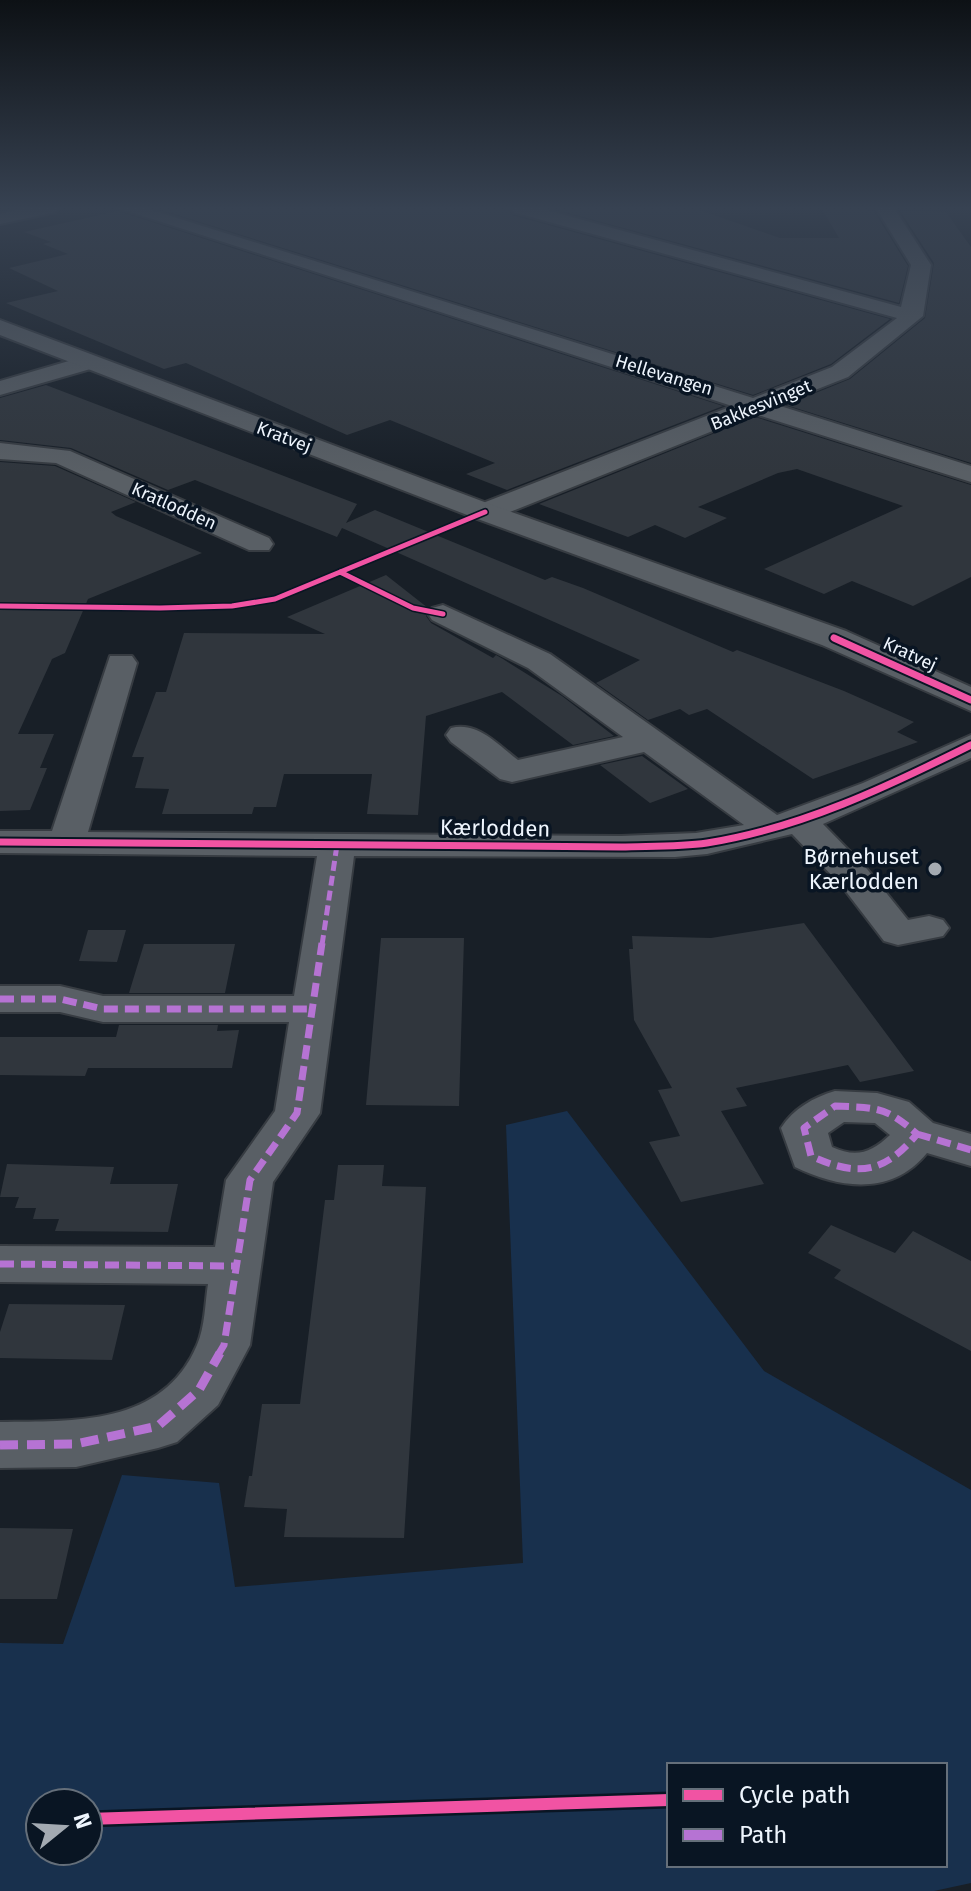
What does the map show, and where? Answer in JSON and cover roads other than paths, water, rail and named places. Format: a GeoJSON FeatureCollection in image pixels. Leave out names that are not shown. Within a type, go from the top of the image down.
{"type":"FeatureCollection","features":[{"type":"Feature","properties":{"kind":"street","name":"Hellevangen"},"geometry":{"type":"LineString","coordinates":[[410,296],[971,474]]}},
{"type":"Feature","properties":{"kind":"street"},"geometry":{"type":"LineString","coordinates":[[840,296],[912,316],[915,296]]}},
{"type":"Feature","properties":{"kind":"street","name":"Bakkesvinget"},"geometry":{"type":"LineString","coordinates":[[485,512],[762,406],[840,372],[871,352],[912,316]]}},
{"type":"Feature","properties":{"kind":"street","name":"Kratvej"},"geometry":{"type":"LineString","coordinates":[[0,327],[86,363],[485,512],[834,638],[971,700]]}},
{"type":"Feature","properties":{"kind":"street"},"geometry":{"type":"LineString","coordinates":[[0,388],[86,363]]}},
{"type":"Feature","properties":{"kind":"street","name":"Kratlodden"},"geometry":{"type":"LineString","coordinates":[[0,451],[61,456],[259,544]]}},
{"type":"Feature","properties":{"kind":"street"},"geometry":{"type":"LineString","coordinates":[[443,614],[539,661],[650,741],[787,826],[854,877],[898,933],[929,928]]}},
{"type":"Feature","properties":{"kind":"street"},"geometry":{"type":"LineString","coordinates":[[67,842],[121,663]]}},
{"type":"Feature","properties":{"kind":"street"},"geometry":{"type":"LineString","coordinates":[[463,735],[512,772],[650,741]]}},
{"type":"Feature","properties":{"kind":"street","name":"Kærlodden"},"geometry":{"type":"LineString","coordinates":[[0,842],[621,847],[705,843],[787,826],[879,792],[971,745]]}},
{"type":"Feature","properties":{"kind":"street"},"geometry":{"type":"LineString","coordinates":[[0,1445],[76,1444],[158,1426],[199,1390],[224,1345],[250,1180],[297,1113],[337,845]]}},
{"type":"Feature","properties":{"kind":"street"},"geometry":{"type":"LineString","coordinates":[[0,999],[60,999],[103,1009],[312,1009]]}},
{"type":"Feature","properties":{"kind":"street"},"geometry":{"type":"LineString","coordinates":[[917,1134],[971,1150]]}},
{"type":"Feature","properties":{"kind":"street"},"geometry":{"type":"LineString","coordinates":[[0,1264],[237,1266]]}},
{"type":"Feature","properties":{"kind":"place","name":"Børnehuset Kærlodden"},"geometry":{"type":"Point","coordinates":[935,869]}}]}
